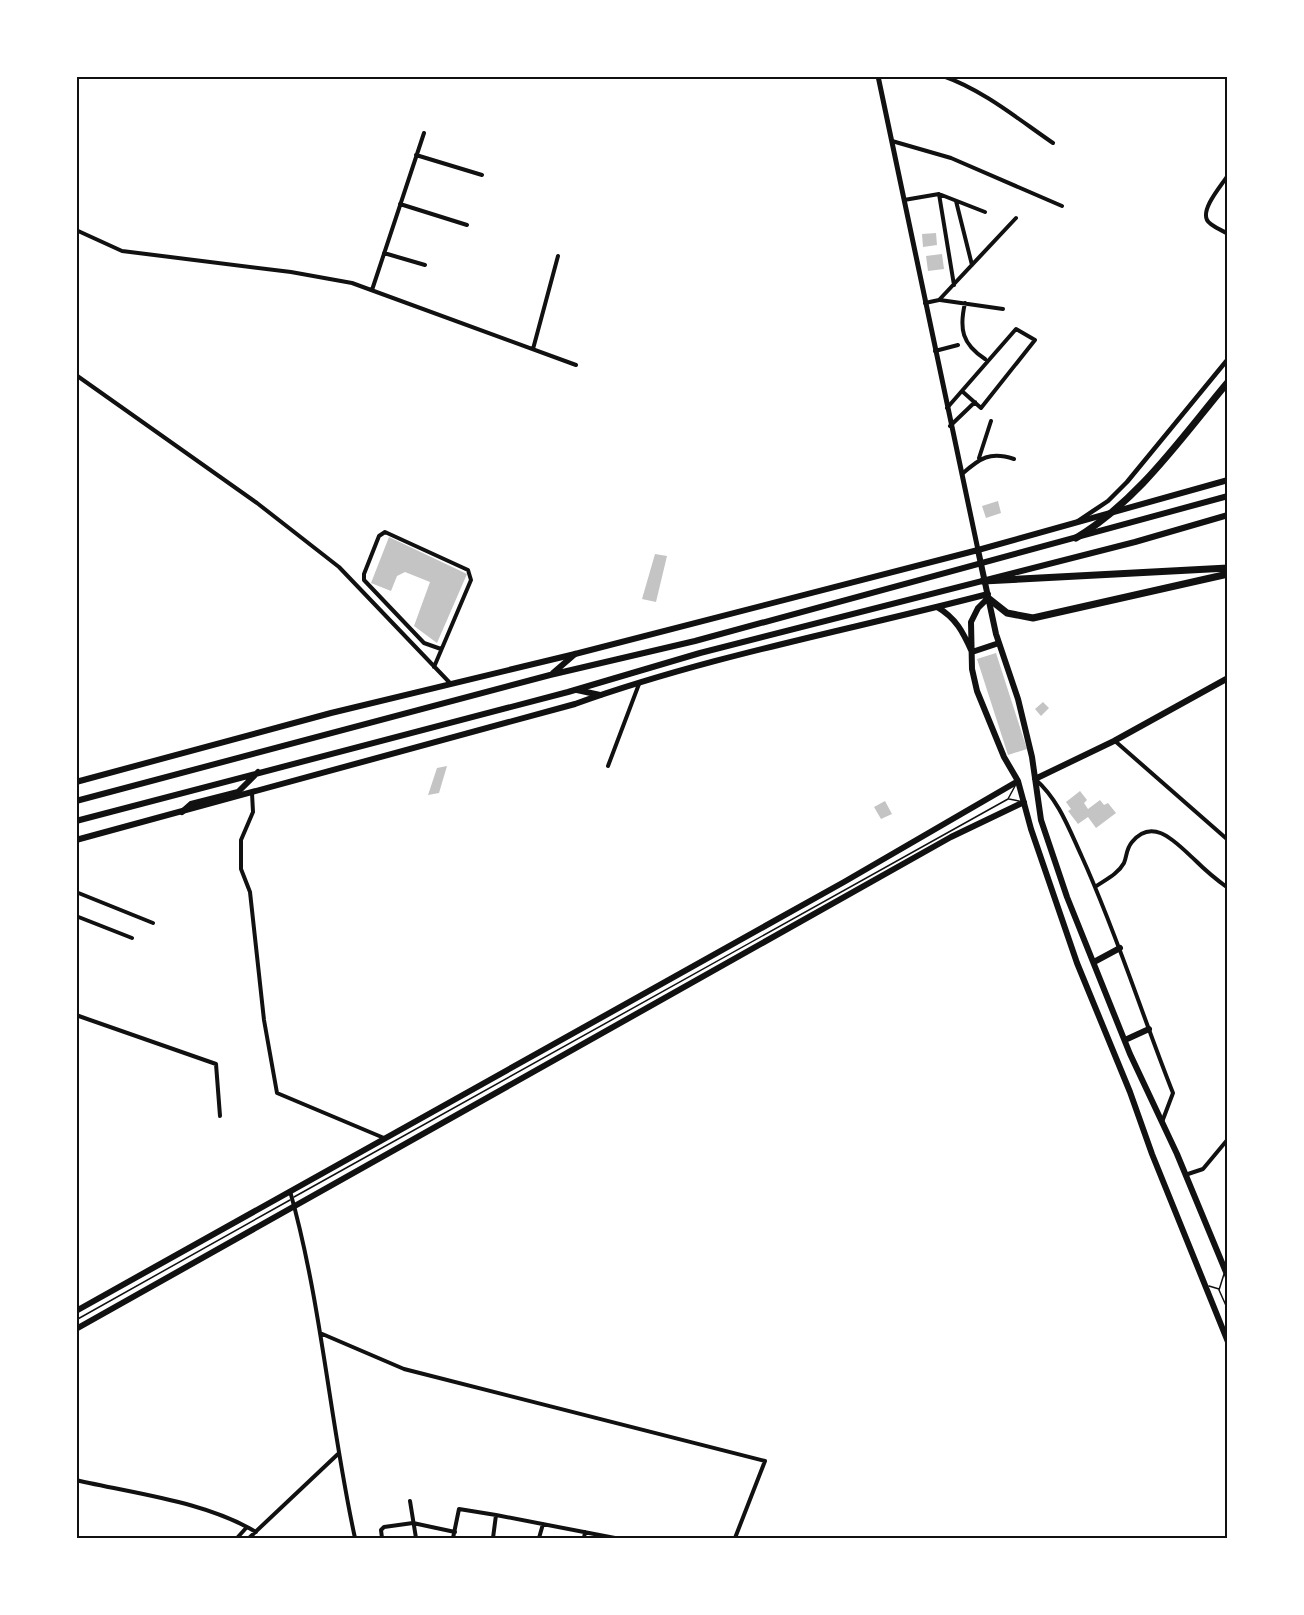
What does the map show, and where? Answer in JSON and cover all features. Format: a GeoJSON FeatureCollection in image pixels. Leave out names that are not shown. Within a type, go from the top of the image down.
{"type":"FeatureCollection","features":[{"type":"Feature","properties":{"kind":"highway"},"geometry":{"type":"LineString","coordinates":[[1076,538],[1111,514],[1136,490],[1227,382]]}},
{"type":"Feature","properties":{"kind":"highway"},"geometry":{"type":"LineString","coordinates":[[983,581],[1227,568]]}},
{"type":"Feature","properties":{"kind":"highway"},"geometry":{"type":"LineString","coordinates":[[988,596],[1007,613],[1033,618],[1227,574]]}},
{"type":"Feature","properties":{"kind":"main road"},"geometry":{"type":"LineString","coordinates":[[878,76],[950,426],[999,643],[1018,699],[1041,820],[1067,897],[1125,1041],[1226,1274]]}},
{"type":"Feature","properties":{"kind":"main road"},"geometry":{"type":"LineString","coordinates":[[76,782],[450,683],[575,654],[978,550],[1227,480]]}},
{"type":"Feature","properties":{"kind":"main road"},"geometry":{"type":"LineString","coordinates":[[76,801],[550,675],[695,641],[1227,496]]}},
{"type":"Feature","properties":{"kind":"main road"},"geometry":{"type":"LineString","coordinates":[[76,821],[576,690],[700,653],[1135,542],[1227,515]]}},
{"type":"Feature","properties":{"kind":"main road"},"geometry":{"type":"LineString","coordinates":[[76,840],[828,632],[988,596]]}},
{"type":"Feature","properties":{"kind":"main road"},"geometry":{"type":"LineString","coordinates":[[988,596],[971,621],[977,691],[1004,757],[1018,781],[1077,963],[1130,1092],[1227,1342]]}},
{"type":"Feature","properties":{"kind":"main road"},"geometry":{"type":"LineString","coordinates":[[937,607],[950,614],[960,626],[972,652]]}},
{"type":"Feature","properties":{"kind":"main road"},"geometry":{"type":"LineString","coordinates":[[972,652],[999,643]]}},
{"type":"Feature","properties":{"kind":"main road"},"geometry":{"type":"LineString","coordinates":[[550,675],[575,654]]}},
{"type":"Feature","properties":{"kind":"main road"},"geometry":{"type":"LineString","coordinates":[[1035,779],[1114,741],[1227,678]]}},
{"type":"Feature","properties":{"kind":"main road"},"geometry":{"type":"LineString","coordinates":[[576,690],[600,695]]}},
{"type":"Feature","properties":{"kind":"main road"},"geometry":{"type":"LineString","coordinates":[[182,812],[191,804],[238,792],[259,772]]}},
{"type":"Feature","properties":{"kind":"main road"},"geometry":{"type":"LineString","coordinates":[[76,1311],[844,882],[1018,781]]}},
{"type":"Feature","properties":{"kind":"main road"},"geometry":{"type":"LineString","coordinates":[[76,1329],[951,837],[1024,802]]}},
{"type":"Feature","properties":{"kind":"main road"},"geometry":{"type":"LineString","coordinates":[[1094,962],[1120,948]]}},
{"type":"Feature","properties":{"kind":"main road"},"geometry":{"type":"LineString","coordinates":[[1125,1041],[1149,1029]]}},
{"type":"Feature","properties":{"kind":"street"},"geometry":{"type":"LineString","coordinates":[[943,76],[966,85],[989,99],[1053,143]]}},
{"type":"Feature","properties":{"kind":"street"},"geometry":{"type":"LineString","coordinates":[[372,290],[424,133]]}},
{"type":"Feature","properties":{"kind":"street"},"geometry":{"type":"LineString","coordinates":[[891,141],[951,158],[1062,207]]}},
{"type":"Feature","properties":{"kind":"street"},"geometry":{"type":"LineString","coordinates":[[416,156],[482,175]]}},
{"type":"Feature","properties":{"kind":"street"},"geometry":{"type":"LineString","coordinates":[[1227,175],[1207,209],[1206,217],[1209,222],[1227,234]]}},
{"type":"Feature","properties":{"kind":"street"},"geometry":{"type":"LineString","coordinates":[[904,201],[939,194],[985,212]]}},
{"type":"Feature","properties":{"kind":"street"},"geometry":{"type":"LineString","coordinates":[[939,194],[954,285]]}},
{"type":"Feature","properties":{"kind":"street"},"geometry":{"type":"LineString","coordinates":[[956,200],[972,265]]}},
{"type":"Feature","properties":{"kind":"street"},"geometry":{"type":"LineString","coordinates":[[400,204],[467,225]]}},
{"type":"Feature","properties":{"kind":"street"},"geometry":{"type":"LineString","coordinates":[[939,300],[1016,218]]}},
{"type":"Feature","properties":{"kind":"street"},"geometry":{"type":"LineString","coordinates":[[76,230],[122,251],[291,272],[352,283],[576,365]]}},
{"type":"Feature","properties":{"kind":"street"},"geometry":{"type":"LineString","coordinates":[[384,253],[425,265]]}},
{"type":"Feature","properties":{"kind":"street"},"geometry":{"type":"LineString","coordinates":[[533,349],[558,256]]}},
{"type":"Feature","properties":{"kind":"street"},"geometry":{"type":"LineString","coordinates":[[925,303],[939,300],[1003,309]]}},
{"type":"Feature","properties":{"kind":"street"},"geometry":{"type":"LineString","coordinates":[[965,303],[962,317],[963,337],[971,349],[985,359]]}},
{"type":"Feature","properties":{"kind":"street"},"geometry":{"type":"LineString","coordinates":[[947,408],[1016,329],[1035,340],[981,408],[963,392]]}},
{"type":"Feature","properties":{"kind":"street"},"geometry":{"type":"LineString","coordinates":[[935,351],[958,345]]}},
{"type":"Feature","properties":{"kind":"street"},"geometry":{"type":"LineString","coordinates":[[1076,522],[1108,501],[1127,482],[1227,358]]}},
{"type":"Feature","properties":{"kind":"street"},"geometry":{"type":"LineString","coordinates":[[76,375],[257,503],[339,567],[450,683]]}},
{"type":"Feature","properties":{"kind":"street"},"geometry":{"type":"LineString","coordinates":[[950,426],[975,402]]}},
{"type":"Feature","properties":{"kind":"street"},"geometry":{"type":"LineString","coordinates":[[979,459],[991,421]]}},
{"type":"Feature","properties":{"kind":"street"},"geometry":{"type":"LineString","coordinates":[[962,474],[979,459],[992,454],[1014,459]]}},
{"type":"Feature","properties":{"kind":"street"},"geometry":{"type":"LineString","coordinates":[[434,667],[471,580],[470,574],[468,570],[385,532],[379,536],[364,574],[364,580],[424,643],[441,649]]}},
{"type":"Feature","properties":{"kind":"street"},"geometry":{"type":"LineString","coordinates":[[608,766],[639,683]]}},
{"type":"Feature","properties":{"kind":"street"},"geometry":{"type":"LineString","coordinates":[[1114,741],[1227,840]]}},
{"type":"Feature","properties":{"kind":"street"},"geometry":{"type":"LineString","coordinates":[[1035,779],[1056,801],[1095,887],[1173,1093],[1161,1124]]}},
{"type":"Feature","properties":{"kind":"street"},"geometry":{"type":"LineString","coordinates":[[252,793],[253,812],[241,840],[241,869],[250,892],[264,1020],[277,1093],[384,1138]]}},
{"type":"Feature","properties":{"kind":"street"},"geometry":{"type":"LineString","coordinates":[[1095,887],[1117,872],[1124,863],[1128,847],[1133,840],[1145,832],[1153,831],[1170,837],[1227,888]]}},
{"type":"Feature","properties":{"kind":"street"},"geometry":{"type":"LineString","coordinates":[[76,892],[153,923]]}},
{"type":"Feature","properties":{"kind":"street"},"geometry":{"type":"LineString","coordinates":[[76,916],[132,938]]}},
{"type":"Feature","properties":{"kind":"street"},"geometry":{"type":"LineString","coordinates":[[76,1015],[216,1064],[220,1116]]}},
{"type":"Feature","properties":{"kind":"street"},"geometry":{"type":"LineString","coordinates":[[1185,1175],[1203,1169],[1227,1139]]}},
{"type":"Feature","properties":{"kind":"street"},"geometry":{"type":"LineString","coordinates":[[290,1190],[320,1333],[338,1454],[355,1539]]}},
{"type":"Feature","properties":{"kind":"street"},"geometry":{"type":"LineString","coordinates":[[320,1333],[404,1369],[765,1461],[735,1539]]}},
{"type":"Feature","properties":{"kind":"street"},"geometry":{"type":"LineString","coordinates":[[249,1539],[338,1454]]}},
{"type":"Feature","properties":{"kind":"street"},"geometry":{"type":"LineString","coordinates":[[76,1480],[181,1504],[256,1532]]}},
{"type":"Feature","properties":{"kind":"street"},"geometry":{"type":"LineString","coordinates":[[410,1502],[416,1539]]}},
{"type":"Feature","properties":{"kind":"street"},"geometry":{"type":"LineString","coordinates":[[453,1539],[460,1508],[615,1539]]}},
{"type":"Feature","properties":{"kind":"street"},"geometry":{"type":"LineString","coordinates":[[493,1539],[496,1515]]}},
{"type":"Feature","properties":{"kind":"street"},"geometry":{"type":"LineString","coordinates":[[382,1539],[381,1530],[384,1527],[414,1524],[455,1532]]}},
{"type":"Feature","properties":{"kind":"street"},"geometry":{"type":"LineString","coordinates":[[539,1539],[543,1524]]}},
{"type":"Feature","properties":{"kind":"street"},"geometry":{"type":"LineString","coordinates":[[237,1539],[247,1527]]}},
{"type":"Feature","properties":{"kind":"street"},"geometry":{"type":"LineString","coordinates":[[584,1539],[585,1532]]}},
{"type":"Feature","properties":{"kind":"lane"},"geometry":{"type":"LineString","coordinates":[[76,1320],[1008,799],[1018,781]]}},
{"type":"Feature","properties":{"kind":"lane"},"geometry":{"type":"LineString","coordinates":[[1008,799],[1024,802]]}},
{"type":"Feature","properties":{"kind":"lane"},"geometry":{"type":"LineString","coordinates":[[1226,1274],[1219,1290],[1227,1310]]}},
{"type":"Feature","properties":{"kind":"lane"},"geometry":{"type":"LineString","coordinates":[[1204,1284],[1219,1290]]}},
{"type":"Feature","properties":{"kind":"building"},"geometry":{"type":"Polygon","coordinates":[[[936,233],[937,245],[923,247],[922,234],[936,233]]]}},
{"type":"Feature","properties":{"kind":"building"},"geometry":{"type":"Polygon","coordinates":[[[942,254],[944,269],[928,271],[926,256],[942,254]]]}},
{"type":"Feature","properties":{"kind":"building"},"geometry":{"type":"Polygon","coordinates":[[[998,501],[1001,513],[986,518],[982,506],[998,501]]]}},
{"type":"Feature","properties":{"kind":"building"},"geometry":{"type":"Polygon","coordinates":[[[389,537],[467,574],[437,643],[414,626],[430,582],[405,572],[397,576],[391,591],[371,583],[389,537]]]}},
{"type":"Feature","properties":{"kind":"building"},"geometry":{"type":"Polygon","coordinates":[[[655,554],[667,556],[656,602],[642,599],[655,554]]]}},
{"type":"Feature","properties":{"kind":"building"},"geometry":{"type":"Polygon","coordinates":[[[996,653],[1027,749],[1008,755],[977,659],[996,653]]]}},
{"type":"Feature","properties":{"kind":"building"},"geometry":{"type":"Polygon","coordinates":[[[1043,702],[1049,708],[1041,716],[1035,709],[1043,702]]]}},
{"type":"Feature","properties":{"kind":"building"},"geometry":{"type":"Polygon","coordinates":[[[447,766],[439,793],[428,795],[437,768],[447,766]]]}},
{"type":"Feature","properties":{"kind":"building"},"geometry":{"type":"Polygon","coordinates":[[[1080,791],[1087,800],[1084,803],[1088,809],[1100,800],[1104,805],[1108,803],[1116,813],[1096,828],[1088,817],[1078,824],[1068,811],[1071,809],[1066,802],[1080,791]]]}},
{"type":"Feature","properties":{"kind":"building"},"geometry":{"type":"Polygon","coordinates":[[[885,801],[892,814],[881,819],[874,807],[885,801]]]}}]}
